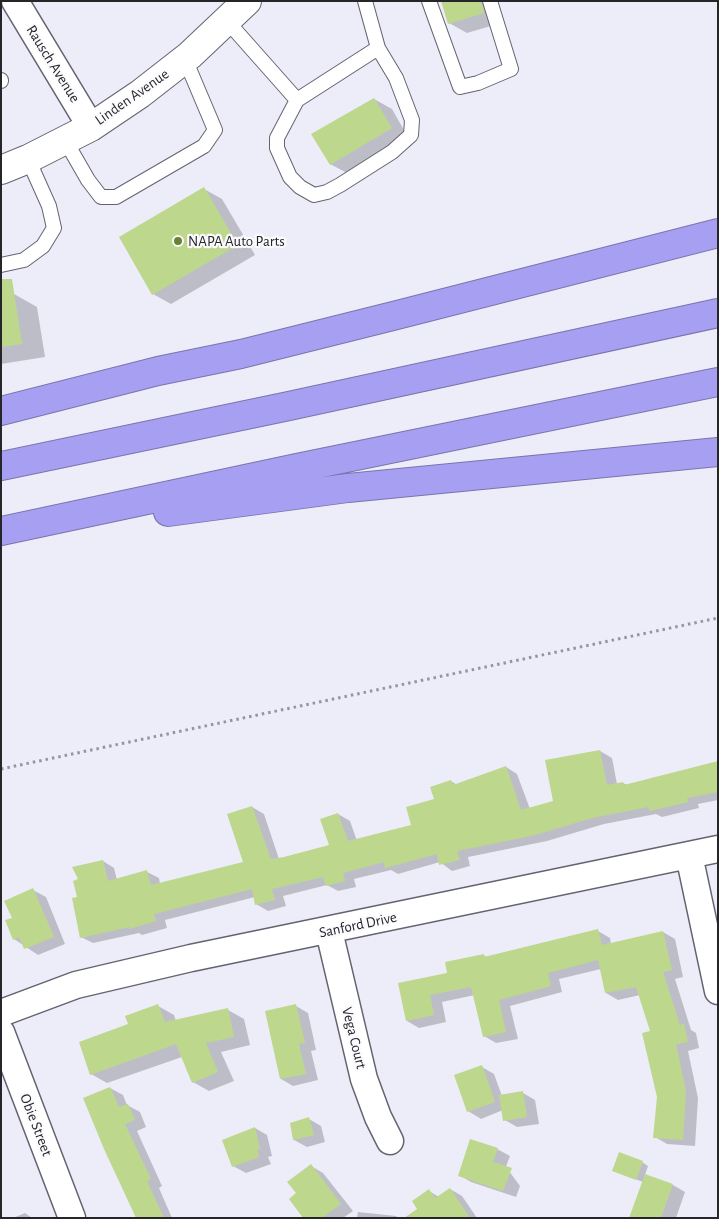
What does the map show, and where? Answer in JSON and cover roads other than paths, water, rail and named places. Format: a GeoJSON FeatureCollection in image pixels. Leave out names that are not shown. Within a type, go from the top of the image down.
{"type":"FeatureCollection","features":[{"type":"Feature","properties":{"kind":"highway"},"geometry":{"type":"LineString","coordinates":[[1,411],[388,318],[718,233]]}},
{"type":"Feature","properties":{"kind":"highway"},"geometry":{"type":"LineString","coordinates":[[1,466],[718,313]]}},
{"type":"Feature","properties":{"kind":"highway"},"geometry":{"type":"LineString","coordinates":[[1,531],[718,382]]}},
{"type":"Feature","properties":{"kind":"highway"},"geometry":{"type":"LineString","coordinates":[[1,537],[245,501],[348,488],[718,452]]}},
{"type":"Feature","properties":{"kind":"main road","name":"Linden Avenue"},"geometry":{"type":"LineString","coordinates":[[1,170],[28,159],[91,127],[140,94],[185,59],[247,1]]}},
{"type":"Feature","properties":{"kind":"street","name":"Rausch Avenue"},"geometry":{"type":"LineString","coordinates":[[15,1],[91,127]]}},
{"type":"Feature","properties":{"kind":"street","name":"Sanford Drive"},"geometry":{"type":"LineString","coordinates":[[1,1012],[76,985],[191,958],[329,931],[718,849]]}},
{"type":"Feature","properties":{"kind":"street"},"geometry":{"type":"LineString","coordinates":[[689,855],[718,991]]}},
{"type":"Feature","properties":{"kind":"street","name":"Vega Court"},"geometry":{"type":"LineString","coordinates":[[329,931],[364,1079],[378,1117],[390,1141]]}},
{"type":"Feature","properties":{"kind":"street","name":"Obie Street"},"geometry":{"type":"LineString","coordinates":[[1,1032],[72,1218]]}},
{"type":"Feature","properties":{"kind":"lane"},"geometry":{"type":"LineString","coordinates":[[365,1],[378,48],[396,78],[412,120],[411,135],[392,152],[327,192],[314,195],[300,187],[290,176],[277,148],[277,138],[297,100],[378,48]]}},
{"type":"Feature","properties":{"kind":"lane"},"geometry":{"type":"LineString","coordinates":[[429,1],[460,87],[478,83],[511,69],[490,1]]}},
{"type":"Feature","properties":{"kind":"lane"},"geometry":{"type":"LineString","coordinates":[[227,21],[297,100]]}},
{"type":"Feature","properties":{"kind":"lane"},"geometry":{"type":"LineString","coordinates":[[65,140],[88,180],[101,198],[116,196],[204,146],[215,130],[185,59]]}},
{"type":"Feature","properties":{"kind":"lane"},"geometry":{"type":"LineString","coordinates":[[1,265],[24,260],[43,246],[54,228],[49,206],[28,159]]}},
{"type":"Feature","properties":{"kind":"place","name":"NAPA Auto Parts"},"geometry":{"type":"Point","coordinates":[178,241]}}]}
